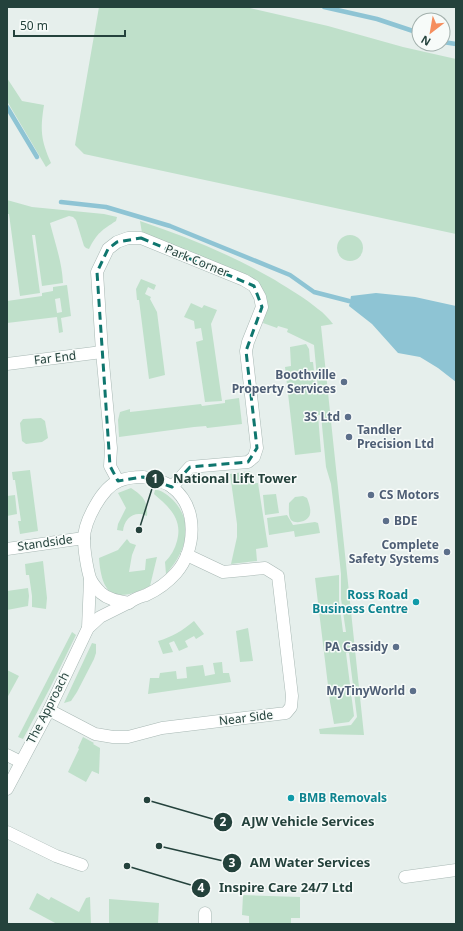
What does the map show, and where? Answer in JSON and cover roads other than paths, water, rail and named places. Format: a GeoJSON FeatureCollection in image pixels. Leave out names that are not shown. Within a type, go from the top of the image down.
{"type":"FeatureCollection","features":[{"type":"Feature","properties":{"kind":"street","name":"Park Corner"},"geometry":{"type":"LineString","coordinates":[[118,481],[110,466],[111,448],[102,352],[97,272],[108,250],[117,242],[128,238],[141,238],[244,280],[254,286],[260,297],[262,307],[246,351],[257,448],[254,456],[248,462],[190,467],[172,488]]}},
{"type":"Feature","properties":{"kind":"street","name":"Far End"},"geometry":{"type":"LineString","coordinates":[[7,364],[102,352]]}},
{"type":"Feature","properties":{"kind":"street"},"geometry":{"type":"LineString","coordinates":[[143,477],[155,479],[172,488],[182,498],[191,520],[192,534],[187,555],[175,574],[164,584],[145,595],[135,598],[130,603],[114,600],[105,596],[90,580],[84,538],[92,511],[99,498],[108,488],[118,481],[143,477]]}},
{"type":"Feature","properties":{"kind":"street","name":"Standside"},"geometry":{"type":"LineString","coordinates":[[7,549],[84,538]]}},
{"type":"Feature","properties":{"kind":"street","name":"Near Side"},"geometry":{"type":"LineString","coordinates":[[49,710],[95,734],[113,738],[128,737],[162,728],[286,713],[290,707],[292,696],[278,576],[265,568],[223,572],[187,555]]}},
{"type":"Feature","properties":{"kind":"street","name":"The Approach"},"geometry":{"type":"LineString","coordinates":[[7,789],[49,710],[88,625],[90,580]]}},
{"type":"Feature","properties":{"kind":"street","name":"The Approach"},"geometry":{"type":"LineString","coordinates":[[88,625],[100,617],[130,603]]}},
{"type":"Feature","properties":{"kind":"street"},"geometry":{"type":"LineString","coordinates":[[7,755],[21,762]]}},
{"type":"Feature","properties":{"kind":"street"},"geometry":{"type":"LineString","coordinates":[[7,832],[56,856],[82,865]]}},
{"type":"Feature","properties":{"kind":"street"},"geometry":{"type":"LineString","coordinates":[[405,878],[456,870]]}},
{"type":"Feature","properties":{"kind":"water"},"geometry":{"type":"Polygon","coordinates":[[[376,293],[415,297],[456,306],[456,382],[438,368],[420,357],[398,353],[372,324],[349,306],[351,296],[376,293]]]}},
{"type":"Feature","properties":{"kind":"waterway"},"geometry":{"type":"LineString","coordinates":[[324,7],[377,19],[411,30]]}},
{"type":"Feature","properties":{"kind":"waterway"},"geometry":{"type":"LineString","coordinates":[[451,43],[456,44]]}},
{"type":"Feature","properties":{"kind":"waterway"},"geometry":{"type":"LineString","coordinates":[[7,107],[37,157]]}},
{"type":"Feature","properties":{"kind":"waterway"},"geometry":{"type":"LineString","coordinates":[[61,202],[106,207],[170,226],[290,275],[314,292],[349,301]]}},
{"type":"Feature","properties":{"kind":"place","name":"Boothville Property Services"},"geometry":{"type":"Point","coordinates":[344,382]}},
{"type":"Feature","properties":{"kind":"place","name":"3S Ltd"},"geometry":{"type":"Point","coordinates":[348,417]}},
{"type":"Feature","properties":{"kind":"place","name":"Tandler Precision Ltd"},"geometry":{"type":"Point","coordinates":[349,437]}},
{"type":"Feature","properties":{"kind":"place","name":"CS Motors"},"geometry":{"type":"Point","coordinates":[371,495]}},
{"type":"Feature","properties":{"kind":"place","name":"BDE"},"geometry":{"type":"Point","coordinates":[386,521]}},
{"type":"Feature","properties":{"kind":"place","name":"National Lift Tower"},"geometry":{"type":"Point","coordinates":[139,530]}},
{"type":"Feature","properties":{"kind":"place","name":"Complete Safety Systems"},"geometry":{"type":"Point","coordinates":[447,552]}},
{"type":"Feature","properties":{"kind":"place","name":"Ross Road Business Centre"},"geometry":{"type":"Point","coordinates":[416,602]}},
{"type":"Feature","properties":{"kind":"place","name":"PA Cassidy"},"geometry":{"type":"Point","coordinates":[396,647]}},
{"type":"Feature","properties":{"kind":"place","name":"MyTinyWorld"},"geometry":{"type":"Point","coordinates":[413,691]}},
{"type":"Feature","properties":{"kind":"place","name":"BMB Removals"},"geometry":{"type":"Point","coordinates":[291,798]}},
{"type":"Feature","properties":{"kind":"place","name":"AJW Vehicle Services"},"geometry":{"type":"Point","coordinates":[147,800]}},
{"type":"Feature","properties":{"kind":"place","name":"AM Water Services"},"geometry":{"type":"Point","coordinates":[159,846]}},
{"type":"Feature","properties":{"kind":"place","name":"Inspire Care 24/7 Ltd"},"geometry":{"type":"Point","coordinates":[127,866]}}]}
